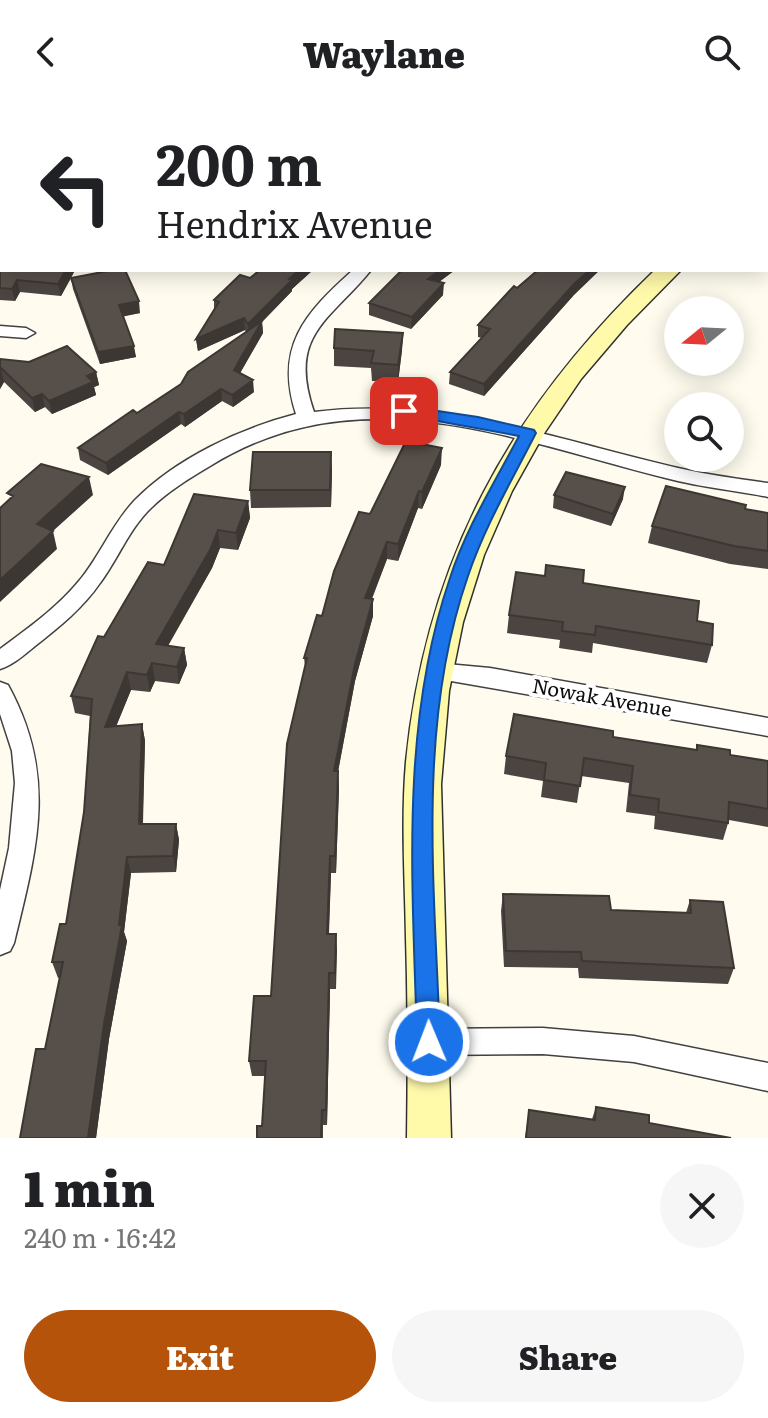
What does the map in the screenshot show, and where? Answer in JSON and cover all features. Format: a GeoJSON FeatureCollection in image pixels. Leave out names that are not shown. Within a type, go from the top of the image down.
{"type":"FeatureCollection","features":[{"type":"Feature","properties":{"kind":"main road"},"geometry":{"type":"LineString","coordinates":[[429,1138],[422,815],[428,717],[458,577],[474,538],[529,433],[602,336],[667,272]]}},
{"type":"Feature","properties":{"kind":"street"},"geometry":{"type":"LineString","coordinates":[[307,418],[297,396],[294,374],[297,349],[322,307],[361,272]]}},
{"type":"Feature","properties":{"kind":"street"},"geometry":{"type":"LineString","coordinates":[[0,331],[26,333]]}},
{"type":"Feature","properties":{"kind":"street"},"geometry":{"type":"LineString","coordinates":[[0,661],[36,635],[73,602],[109,556],[141,506],[203,458],[241,439],[307,418],[404,411],[478,422],[529,433],[670,473],[768,490]]}},
{"type":"Feature","properties":{"kind":"street","name":"Nowak Avenue"},"geometry":{"type":"LineString","coordinates":[[436,671],[490,677],[768,727]]}},
{"type":"Feature","properties":{"kind":"street"},"geometry":{"type":"LineString","coordinates":[[0,691],[18,725],[29,777],[28,809],[0,943]]}},
{"type":"Feature","properties":{"kind":"street"},"geometry":{"type":"LineString","coordinates":[[429,1042],[543,1041],[634,1049],[768,1077]]}},
{"type":"Feature","properties":{"kind":"building"},"geometry":{"type":"Polygon","coordinates":[[[0,272],[65,272],[58,284],[17,280],[12,289],[0,288],[0,272]]]}},
{"type":"Feature","properties":{"kind":"building"},"geometry":{"type":"Polygon","coordinates":[[[102,272],[126,272],[139,301],[119,305],[134,346],[98,352],[71,278],[102,272]]]}},
{"type":"Feature","properties":{"kind":"building"},"geometry":{"type":"Polygon","coordinates":[[[258,272],[297,272],[248,324],[244,318],[196,339],[219,302],[214,300],[240,275],[250,278],[258,272]]]}},
{"type":"Feature","properties":{"kind":"building"},"geometry":{"type":"Polygon","coordinates":[[[400,272],[437,272],[428,279],[444,283],[412,317],[369,303],[400,272]]]}},
{"type":"Feature","properties":{"kind":"building"},"geometry":{"type":"Polygon","coordinates":[[[536,272],[588,272],[484,384],[450,372],[490,329],[478,325],[514,286],[517,288],[536,272]]]}},
{"type":"Feature","properties":{"kind":"building"},"geometry":{"type":"Polygon","coordinates":[[[262,321],[234,370],[253,380],[232,395],[221,389],[184,414],[179,412],[106,463],[78,448],[133,410],[137,413],[181,384],[188,372],[262,321]]]}},
{"type":"Feature","properties":{"kind":"building"},"geometry":{"type":"Polygon","coordinates":[[[335,329],[403,333],[398,365],[371,363],[374,351],[334,348],[335,329]]]}},
{"type":"Feature","properties":{"kind":"building"},"geometry":{"type":"Polygon","coordinates":[[[67,346],[96,372],[87,376],[93,382],[49,401],[42,394],[32,398],[0,370],[0,359],[29,362],[67,346]]]}},
{"type":"Feature","properties":{"kind":"building"},"geometry":{"type":"Polygon","coordinates":[[[406,441],[442,448],[422,492],[419,491],[398,544],[387,542],[365,598],[373,599],[355,664],[334,771],[338,771],[335,856],[330,856],[327,934],[336,934],[335,973],[329,973],[326,1110],[322,1110],[321,1138],[257,1138],[257,1126],[262,1126],[266,1061],[249,1061],[254,996],[271,996],[287,744],[307,658],[304,658],[317,615],[322,616],[334,571],[359,512],[370,514],[406,441]]]}},
{"type":"Feature","properties":{"kind":"building"},"geometry":{"type":"Polygon","coordinates":[[[253,452],[331,452],[330,490],[250,490],[253,452]]]}},
{"type":"Feature","properties":{"kind":"building"},"geometry":{"type":"Polygon","coordinates":[[[41,464],[89,477],[37,524],[53,531],[0,580],[0,508],[13,496],[7,493],[41,464]]]}},
{"type":"Feature","properties":{"kind":"building"},"geometry":{"type":"Polygon","coordinates":[[[566,472],[625,487],[613,514],[554,495],[566,472]]]}},
{"type":"Feature","properties":{"kind":"building"},"geometry":{"type":"Polygon","coordinates":[[[666,486],[768,513],[768,551],[652,526],[666,486]]]}},
{"type":"Feature","properties":{"kind":"building"},"geometry":{"type":"Polygon","coordinates":[[[194,494],[248,501],[236,533],[218,530],[210,550],[156,644],[184,648],[177,667],[152,663],[147,675],[127,672],[105,727],[142,724],[139,824],[176,824],[173,856],[127,857],[119,925],[122,925],[88,1138],[20,1138],[36,1049],[45,1049],[63,962],[52,962],[60,924],[66,924],[84,812],[92,699],[71,696],[98,636],[104,637],[148,562],[164,565],[194,494]]]}},
{"type":"Feature","properties":{"kind":"building"},"geometry":{"type":"Polygon","coordinates":[[[546,565],[584,570],[583,583],[699,601],[697,621],[713,624],[712,645],[596,626],[595,635],[562,631],[563,622],[509,615],[516,572],[545,576],[546,565]]]}},
{"type":"Feature","properties":{"kind":"building"},"geometry":{"type":"Polygon","coordinates":[[[514,714],[613,731],[613,737],[697,750],[697,745],[730,750],[730,755],[768,761],[768,809],[729,802],[728,823],[658,812],[659,799],[630,795],[633,766],[584,758],[580,786],[544,780],[546,763],[506,756],[514,714]]]}},
{"type":"Feature","properties":{"kind":"building"},"geometry":{"type":"Polygon","coordinates":[[[503,894],[609,896],[611,910],[691,913],[690,900],[723,902],[734,968],[582,961],[581,952],[506,951],[503,894]]]}},
{"type":"Feature","properties":{"kind":"building"},"geometry":{"type":"Polygon","coordinates":[[[596,1107],[649,1115],[649,1123],[731,1138],[526,1138],[529,1110],[595,1120],[596,1107]]]}},
{"type":"Feature","properties":{"kind":"route"},"geometry":{"type":"LineString","coordinates":[[404,411],[529,433],[508,469],[458,577],[444,627],[428,717],[422,815],[429,1042]]}}]}
